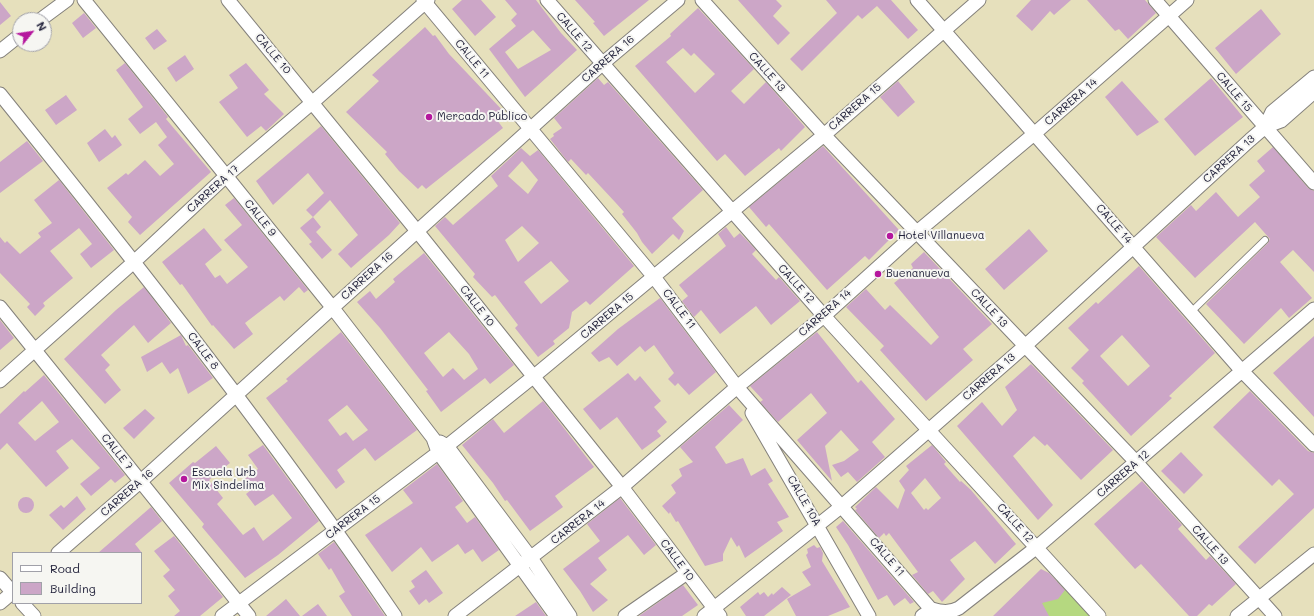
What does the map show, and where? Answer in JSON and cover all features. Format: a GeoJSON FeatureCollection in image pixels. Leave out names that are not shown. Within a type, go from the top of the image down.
{"type":"FeatureCollection","features":[{"type":"Feature","properties":{"kind":"street"},"geometry":{"type":"LineString","coordinates":[[51,12],[67,0]]}},
{"type":"Feature","properties":{"kind":"street","name":"CALLE 9"},"geometry":{"type":"LineString","coordinates":[[84,0],[332,307],[442,449],[526,562],[570,616]]}},
{"type":"Feature","properties":{"kind":"street","name":"CALLE 10"},"geometry":{"type":"LineString","coordinates":[[228,0],[418,231],[622,487],[687,573],[713,614]]}},
{"type":"Feature","properties":{"kind":"street","name":"CALLE 12"},"geometry":{"type":"LineString","coordinates":[[547,0],[824,316],[930,429],[1099,616]]}},
{"type":"Feature","properties":{"kind":"street","name":"CARRERA 16"},"geometry":{"type":"LineString","coordinates":[[59,552],[141,481],[530,128],[602,64],[678,0]]}},
{"type":"Feature","properties":{"kind":"street","name":"CALLE 13"},"geometry":{"type":"LineString","coordinates":[[702,0],[824,135],[1137,463],[1275,616]]}},
{"type":"Feature","properties":{"kind":"street","name":"CALLE 14"},"geometry":{"type":"LineString","coordinates":[[917,0],[1241,370],[1314,445]]}},
{"type":"Feature","properties":{"kind":"street","name":"CARRERA 15"},"geometry":{"type":"LineString","coordinates":[[222,616],[337,530],[533,377],[824,135],[979,0]]}},
{"type":"Feature","properties":{"kind":"street","name":"CALLE 15"},"geometry":{"type":"LineString","coordinates":[[1155,0],[1314,183]]}},
{"type":"Feature","properties":{"kind":"street","name":"CARRERA 14"},"geometry":{"type":"LineString","coordinates":[[455,616],[622,487],[737,387],[824,316],[917,232],[1034,134],[1187,0]]}},
{"type":"Feature","properties":{"kind":"street","name":"CARRERA 17"},"geometry":{"type":"LineString","coordinates":[[0,381],[135,261],[226,176],[313,102],[425,1]]}},
{"type":"Feature","properties":{"kind":"street","name":"CALLE 11"},"geometry":{"type":"LineString","coordinates":[[425,1],[654,276],[737,387],[842,506],[930,614]]}},
{"type":"Feature","properties":{"kind":"street"},"geometry":{"type":"LineString","coordinates":[[0,51],[12,41]]}},
{"type":"Feature","properties":{"kind":"street","name":"CARRERA 13"},"geometry":{"type":"LineString","coordinates":[[1265,127],[1272,112],[1314,76]]}},
{"type":"Feature","properties":{"kind":"street","name":"CARRERA 13"},"geometry":{"type":"LineString","coordinates":[[713,614],[842,506],[1025,346],[1265,127],[1281,121],[1314,92]]}},
{"type":"Feature","properties":{"kind":"street","name":"CALLE 8"},"geometry":{"type":"LineString","coordinates":[[0,94],[135,261],[337,530],[395,616]]}},
{"type":"Feature","properties":{"kind":"street","name":"CALLE 7"},"geometry":{"type":"LineString","coordinates":[[0,307],[249,616]]}},
{"type":"Feature","properties":{"kind":"street","name":"CARRERA 12"},"geometry":{"type":"LineString","coordinates":[[930,614],[952,612],[959,608],[1037,547],[1137,463],[1241,370],[1314,309]]}},
{"type":"Feature","properties":{"kind":"street","name":"CALLE 10A"},"geometry":{"type":"LineString","coordinates":[[737,387],[869,616]]}},
{"type":"Feature","properties":{"kind":"street"},"geometry":{"type":"LineString","coordinates":[[1237,616],[1314,554]]}},
{"type":"Feature","properties":{"kind":"street","name":"CALLE 9"},"geometry":{"type":"LineString","coordinates":[[526,562],[556,616]]}},
{"type":"Feature","properties":{"kind":"street"},"geometry":{"type":"LineString","coordinates":[[625,616],[687,573]]}},
{"type":"Feature","properties":{"kind":"street"},"geometry":{"type":"LineString","coordinates":[[0,578],[12,591]]}},
{"type":"Feature","properties":{"kind":"street"},"geometry":{"type":"LineString","coordinates":[[0,603],[12,593]]}},
{"type":"Feature","properties":{"kind":"street"},"geometry":{"type":"LineString","coordinates":[[23,604],[34,616]]}},
{"type":"Feature","properties":{"kind":"lane"},"geometry":{"type":"LineString","coordinates":[[1191,312],[1265,240]]}},
{"type":"Feature","properties":{"kind":"green space"},"geometry":{"type":"Polygon","coordinates":[[[1060,579],[1094,616],[1019,616],[1060,579]]]}},
{"type":"Feature","properties":{"kind":"building"},"geometry":{"type":"Polygon","coordinates":[[[462,0],[481,0],[496,17],[475,36],[452,9],[462,0]]]}},
{"type":"Feature","properties":{"kind":"building"},"geometry":{"type":"Polygon","coordinates":[[[505,0],[536,0],[561,33],[577,50],[525,97],[489,49],[516,26],[511,20],[517,14],[505,0]],[[533,30],[505,52],[518,69],[551,50],[533,30]]]}},
{"type":"Feature","properties":{"kind":"building"},"geometry":{"type":"Polygon","coordinates":[[[575,0],[649,0],[604,36],[593,23],[595,22],[575,0]]]}},
{"type":"Feature","properties":{"kind":"building"},"geometry":{"type":"Polygon","coordinates":[[[738,0],[776,0],[782,6],[773,16],[790,33],[778,45],[738,0]]]}},
{"type":"Feature","properties":{"kind":"building"},"geometry":{"type":"Polygon","coordinates":[[[826,0],[891,0],[918,30],[908,39],[877,6],[862,19],[858,15],[802,71],[790,59],[837,13],[826,0]]]}},
{"type":"Feature","properties":{"kind":"building"},"geometry":{"type":"Polygon","coordinates":[[[1031,0],[1071,0],[1054,15],[1050,11],[1032,31],[1016,16],[1031,0]]]}},
{"type":"Feature","properties":{"kind":"building"},"geometry":{"type":"Polygon","coordinates":[[[1087,0],[1145,0],[1156,13],[1128,39],[1119,29],[1115,31],[1087,0]]]}},
{"type":"Feature","properties":{"kind":"building"},"geometry":{"type":"Polygon","coordinates":[[[0,2],[11,16],[0,25],[0,2]]]}},
{"type":"Feature","properties":{"kind":"building"},"geometry":{"type":"Polygon","coordinates":[[[698,8],[754,69],[731,91],[744,104],[766,82],[805,127],[781,151],[779,148],[745,176],[725,154],[717,161],[635,66],[671,36],[670,34],[698,8]],[[683,48],[666,62],[695,93],[715,74],[694,53],[691,56],[683,48]]]}},
{"type":"Feature","properties":{"kind":"building"},"geometry":{"type":"Polygon","coordinates":[[[1261,9],[1281,34],[1236,74],[1215,48],[1261,9]]]}},
{"type":"Feature","properties":{"kind":"building"},"geometry":{"type":"Polygon","coordinates":[[[84,13],[96,28],[83,38],[72,23],[84,13]]]}},
{"type":"Feature","properties":{"kind":"building","name":"Mercado Público"},"geometry":{"type":"Polygon","coordinates":[[[425,27],[433,36],[435,35],[449,54],[505,113],[497,120],[503,128],[426,189],[422,185],[418,189],[399,171],[385,154],[387,152],[346,112],[379,81],[372,75],[425,27]]]}},
{"type":"Feature","properties":{"kind":"building"},"geometry":{"type":"Polygon","coordinates":[[[157,29],[167,41],[154,50],[145,38],[157,29]]]}},
{"type":"Feature","properties":{"kind":"building"},"geometry":{"type":"Polygon","coordinates":[[[185,55],[194,69],[176,82],[167,68],[185,55]]]}},
{"type":"Feature","properties":{"kind":"building"},"geometry":{"type":"Polygon","coordinates":[[[125,63],[168,117],[166,119],[211,172],[140,235],[128,222],[132,217],[107,188],[126,173],[128,175],[145,160],[160,176],[174,164],[158,145],[167,137],[156,122],[140,134],[128,119],[143,107],[116,70],[125,63]]]}},
{"type":"Feature","properties":{"kind":"building"},"geometry":{"type":"Polygon","coordinates":[[[246,63],[269,90],[264,94],[284,114],[266,131],[261,126],[247,137],[219,102],[238,88],[229,75],[246,63]]]}},
{"type":"Feature","properties":{"kind":"building"},"geometry":{"type":"Polygon","coordinates":[[[598,78],[604,85],[608,82],[703,190],[672,218],[684,231],[679,240],[673,234],[652,254],[622,214],[624,212],[588,173],[586,175],[571,159],[568,162],[550,139],[554,136],[553,134],[562,128],[554,118],[598,78]]]}},
{"type":"Feature","properties":{"kind":"building"},"geometry":{"type":"Polygon","coordinates":[[[1211,78],[1243,117],[1195,156],[1164,119],[1211,78]]]}},
{"type":"Feature","properties":{"kind":"building"},"geometry":{"type":"Polygon","coordinates":[[[898,81],[915,102],[898,117],[880,97],[898,81]]]}},
{"type":"Feature","properties":{"kind":"building"},"geometry":{"type":"Polygon","coordinates":[[[1122,81],[1159,122],[1137,136],[1105,97],[1122,81]]]}},
{"type":"Feature","properties":{"kind":"building"},"geometry":{"type":"Polygon","coordinates":[[[66,95],[77,110],[56,125],[45,110],[66,95]]]}},
{"type":"Feature","properties":{"kind":"building"},"geometry":{"type":"Polygon","coordinates":[[[321,126],[400,223],[389,235],[351,268],[338,254],[358,235],[330,200],[313,217],[306,210],[324,193],[308,173],[273,205],[256,181],[321,126]]]}},
{"type":"Feature","properties":{"kind":"building"},"geometry":{"type":"Polygon","coordinates":[[[105,129],[112,138],[115,135],[122,145],[99,162],[87,143],[105,129]]]}},
{"type":"Feature","properties":{"kind":"building"},"geometry":{"type":"Polygon","coordinates":[[[27,141],[43,161],[0,193],[0,162],[27,141]]]}},
{"type":"Feature","properties":{"kind":"building"},"geometry":{"type":"Polygon","coordinates":[[[823,146],[899,230],[869,260],[865,256],[827,290],[769,224],[766,227],[749,207],[823,146]]]}},
{"type":"Feature","properties":{"kind":"building"},"geometry":{"type":"Polygon","coordinates":[[[1273,147],[1308,188],[1314,191],[1314,272],[1293,250],[1280,262],[1312,298],[1289,318],[1281,308],[1244,344],[1206,304],[1268,243],[1270,239],[1255,222],[1195,278],[1156,237],[1191,205],[1196,211],[1216,192],[1238,217],[1260,197],[1249,185],[1265,171],[1257,161],[1273,147]]]}},
{"type":"Feature","properties":{"kind":"building"},"geometry":{"type":"Polygon","coordinates":[[[521,148],[530,156],[538,150],[634,266],[590,305],[586,301],[572,312],[569,328],[553,341],[555,344],[538,357],[515,328],[518,325],[495,295],[492,297],[473,277],[475,274],[435,226],[445,217],[453,225],[498,186],[491,176],[521,148]],[[522,161],[508,176],[528,194],[538,180],[522,161]],[[522,226],[505,240],[518,262],[539,243],[522,226]],[[551,261],[524,282],[541,304],[569,281],[551,261]]]}},
{"type":"Feature","properties":{"kind":"building"},"geometry":{"type":"Polygon","coordinates":[[[59,180],[114,250],[91,268],[80,254],[92,244],[79,228],[50,251],[73,278],[43,303],[45,306],[35,316],[27,307],[30,304],[0,273],[0,237],[5,243],[7,241],[20,254],[41,237],[38,233],[52,223],[34,200],[59,180]]]}},
{"type":"Feature","properties":{"kind":"building"},"geometry":{"type":"Polygon","coordinates":[[[234,198],[308,290],[304,293],[299,287],[284,301],[280,296],[245,323],[253,334],[234,349],[213,325],[212,326],[182,284],[180,285],[162,262],[204,228],[222,250],[205,264],[215,278],[220,275],[227,284],[248,267],[224,240],[242,225],[225,205],[234,198]]]}},
{"type":"Feature","properties":{"kind":"building"},"geometry":{"type":"Polygon","coordinates":[[[313,217],[321,227],[316,232],[332,250],[322,259],[309,244],[312,242],[300,228],[313,217]]]}},
{"type":"Feature","properties":{"kind":"building"},"geometry":{"type":"Polygon","coordinates":[[[726,227],[734,238],[740,233],[756,250],[752,254],[776,280],[779,277],[800,301],[771,325],[756,306],[720,334],[701,310],[694,317],[682,301],[688,296],[679,285],[726,246],[718,234],[726,227]]]}},
{"type":"Feature","properties":{"kind":"building"},"geometry":{"type":"Polygon","coordinates":[[[1029,229],[1048,251],[1004,290],[985,269],[1029,229]]]}},
{"type":"Feature","properties":{"kind":"building"},"geometry":{"type":"Polygon","coordinates":[[[924,252],[992,324],[963,349],[973,360],[926,401],[880,350],[884,346],[846,307],[866,289],[885,310],[890,305],[931,345],[939,337],[894,283],[913,268],[911,264],[924,252]]]}},
{"type":"Feature","properties":{"kind":"building"},"geometry":{"type":"Polygon","coordinates":[[[424,253],[514,365],[490,384],[485,378],[441,412],[426,391],[428,390],[380,328],[357,302],[370,291],[376,299],[395,282],[393,279],[424,253]],[[449,332],[424,353],[443,377],[453,368],[464,380],[478,369],[469,354],[449,332]]]}},
{"type":"Feature","properties":{"kind":"building"},"geometry":{"type":"Polygon","coordinates":[[[1139,266],[1215,353],[1169,396],[1172,398],[1131,436],[1082,383],[1084,381],[1071,368],[1089,350],[1068,328],[1096,302],[1098,304],[1139,266]],[[1122,335],[1100,356],[1128,386],[1150,366],[1122,335]]]}},
{"type":"Feature","properties":{"kind":"building"},"geometry":{"type":"Polygon","coordinates":[[[144,287],[171,323],[148,343],[134,325],[101,355],[110,365],[105,370],[121,390],[105,404],[64,359],[116,310],[144,287]]]}},
{"type":"Feature","properties":{"kind":"building"},"geometry":{"type":"Polygon","coordinates":[[[660,298],[716,372],[689,395],[678,383],[675,386],[668,379],[674,373],[654,345],[645,352],[640,346],[617,366],[609,357],[599,362],[591,353],[618,329],[660,298]]]}},
{"type":"Feature","properties":{"kind":"building"},"geometry":{"type":"Polygon","coordinates":[[[0,320],[14,338],[0,350],[0,320]]]}},
{"type":"Feature","properties":{"kind":"building"},"geometry":{"type":"Polygon","coordinates":[[[341,332],[417,430],[375,461],[365,448],[337,470],[345,482],[336,489],[266,398],[288,381],[286,379],[341,332]],[[347,405],[328,420],[340,436],[346,432],[353,441],[368,430],[347,405]]]}},
{"type":"Feature","properties":{"kind":"building"},"geometry":{"type":"Polygon","coordinates":[[[817,332],[858,383],[861,380],[895,419],[872,442],[885,457],[857,482],[848,472],[841,477],[832,465],[844,461],[859,450],[841,430],[825,446],[832,481],[797,440],[827,413],[811,393],[778,422],[760,402],[763,400],[750,386],[817,332]]]}},
{"type":"Feature","properties":{"kind":"building"},"geometry":{"type":"Polygon","coordinates":[[[181,335],[186,346],[188,345],[213,378],[188,394],[178,368],[170,374],[162,362],[147,372],[141,357],[181,335]]]}},
{"type":"Feature","properties":{"kind":"building"},"geometry":{"type":"Polygon","coordinates":[[[1314,336],[1314,417],[1273,373],[1314,336]]]}},
{"type":"Feature","properties":{"kind":"building"},"geometry":{"type":"Polygon","coordinates":[[[1031,364],[1113,450],[1081,480],[1047,444],[1045,446],[1034,436],[1013,456],[1053,505],[1038,520],[957,426],[982,402],[1002,426],[1017,410],[1005,387],[1031,364]]]}},
{"type":"Feature","properties":{"kind":"building"},"geometry":{"type":"Polygon","coordinates":[[[628,373],[635,381],[640,376],[661,401],[654,407],[667,422],[657,431],[661,436],[642,450],[617,417],[600,430],[583,409],[628,373]]]}},
{"type":"Feature","properties":{"kind":"building"},"geometry":{"type":"Polygon","coordinates":[[[44,375],[125,475],[115,483],[111,479],[91,496],[80,484],[100,468],[72,439],[56,451],[69,468],[46,487],[7,443],[0,450],[0,414],[24,391],[25,392],[44,375]],[[42,401],[18,423],[35,441],[59,422],[42,401]]]}},
{"type":"Feature","properties":{"kind":"building"},"geometry":{"type":"Polygon","coordinates":[[[1250,391],[1308,451],[1314,453],[1314,508],[1255,564],[1238,547],[1294,494],[1279,479],[1272,486],[1213,427],[1250,391]]]}},
{"type":"Feature","properties":{"kind":"building"},"geometry":{"type":"Polygon","coordinates":[[[543,401],[594,467],[555,496],[563,507],[530,531],[462,445],[493,419],[504,433],[543,401]]]}},
{"type":"Feature","properties":{"kind":"building"},"geometry":{"type":"Polygon","coordinates":[[[729,405],[743,420],[715,447],[726,464],[743,458],[751,476],[765,468],[773,481],[768,484],[789,517],[777,522],[783,531],[745,558],[739,545],[737,547],[731,537],[723,554],[723,561],[705,566],[678,521],[676,522],[670,512],[669,514],[662,506],[676,493],[671,485],[682,476],[679,469],[693,462],[680,447],[729,405]]]}},
{"type":"Feature","properties":{"kind":"building"},"geometry":{"type":"Polygon","coordinates":[[[145,409],[155,418],[134,439],[123,428],[145,409]]]}},
{"type":"Feature","properties":{"kind":"building"},"geometry":{"type":"Polygon","coordinates":[[[263,445],[319,521],[278,555],[245,578],[202,527],[204,524],[169,483],[193,462],[195,463],[216,446],[230,463],[209,480],[223,498],[217,504],[243,535],[254,527],[263,541],[292,518],[273,494],[255,506],[246,494],[251,490],[243,480],[258,469],[248,455],[263,445]]]}},
{"type":"Feature","properties":{"kind":"building"},"geometry":{"type":"Polygon","coordinates":[[[932,445],[946,462],[944,464],[960,482],[961,481],[971,490],[1016,544],[995,564],[975,541],[950,560],[965,579],[942,602],[933,591],[928,594],[912,575],[918,572],[889,533],[886,536],[884,533],[879,538],[855,510],[857,509],[855,507],[876,487],[898,509],[905,490],[899,481],[909,470],[906,466],[932,445]],[[925,478],[911,493],[924,510],[926,508],[928,510],[941,498],[925,478]]]}},
{"type":"Feature","properties":{"kind":"building"},"geometry":{"type":"Polygon","coordinates":[[[1181,452],[1203,475],[1184,494],[1161,471],[1181,452]]]}},
{"type":"Feature","properties":{"kind":"building"},"geometry":{"type":"Polygon","coordinates":[[[437,464],[463,501],[455,507],[467,523],[475,517],[499,550],[482,562],[473,549],[465,554],[458,544],[432,562],[421,547],[392,572],[365,535],[413,503],[403,490],[437,464]]]}},
{"type":"Feature","properties":{"kind":"building"},"geometry":{"type":"Polygon","coordinates":[[[1142,481],[1182,525],[1178,529],[1206,560],[1210,556],[1236,584],[1212,606],[1209,604],[1197,616],[1189,616],[1141,564],[1135,569],[1094,524],[1142,481]]]}},
{"type":"Feature","properties":{"kind":"building"},"geometry":{"type":"Polygon","coordinates":[[[77,496],[86,509],[63,530],[49,515],[61,505],[64,508],[77,496]]]}},
{"type":"Feature","properties":{"kind":"building"},"geometry":{"type":"Polygon","coordinates":[[[26,497],[32,499],[34,505],[32,511],[26,513],[20,511],[18,505],[20,499],[26,497]]]}},
{"type":"Feature","properties":{"kind":"building"},"geometry":{"type":"Polygon","coordinates":[[[620,498],[656,545],[644,555],[628,535],[598,558],[607,570],[590,584],[608,600],[593,612],[580,591],[563,569],[600,541],[587,524],[620,498]]]}},
{"type":"Feature","properties":{"kind":"building"},"geometry":{"type":"Polygon","coordinates":[[[151,507],[162,521],[135,544],[141,552],[99,552],[151,507]]]}},
{"type":"Feature","properties":{"kind":"building"},"geometry":{"type":"Polygon","coordinates":[[[843,521],[914,602],[910,604],[905,598],[894,606],[887,595],[878,600],[848,545],[836,527],[843,521]]]}},
{"type":"Feature","properties":{"kind":"building"},"geometry":{"type":"Polygon","coordinates":[[[174,536],[223,597],[200,616],[174,616],[180,611],[168,596],[175,590],[163,576],[170,570],[154,551],[174,536]]]}},
{"type":"Feature","properties":{"kind":"building"},"geometry":{"type":"Polygon","coordinates":[[[334,542],[385,616],[352,616],[339,596],[345,592],[331,568],[329,570],[318,554],[334,542]]]}},
{"type":"Feature","properties":{"kind":"building"},"geometry":{"type":"Polygon","coordinates":[[[814,545],[817,548],[820,547],[823,553],[822,561],[850,607],[828,616],[796,616],[787,599],[811,585],[802,572],[811,567],[806,555],[808,553],[807,549],[814,545]]]}},
{"type":"Feature","properties":{"kind":"building"},"geometry":{"type":"Polygon","coordinates":[[[1041,569],[1049,573],[1065,590],[1058,599],[1042,603],[1049,616],[993,616],[1041,569]]]}},
{"type":"Feature","properties":{"kind":"building"},"geometry":{"type":"Polygon","coordinates":[[[426,570],[443,593],[429,603],[426,599],[419,605],[409,591],[415,587],[411,581],[426,570]]]}},
{"type":"Feature","properties":{"kind":"building"},"geometry":{"type":"Polygon","coordinates":[[[683,585],[698,605],[682,616],[639,616],[683,585]]]}},
{"type":"Feature","properties":{"kind":"building"},"geometry":{"type":"Polygon","coordinates":[[[782,587],[791,595],[764,616],[746,616],[740,607],[758,592],[760,595],[764,592],[768,597],[772,593],[773,595],[782,587]]]}},
{"type":"Feature","properties":{"kind":"building"},"geometry":{"type":"Polygon","coordinates":[[[286,599],[300,616],[266,616],[286,599]]]}},
{"type":"Feature","properties":{"kind":"building"},"geometry":{"type":"Polygon","coordinates":[[[536,602],[546,616],[515,616],[536,602]]]}},
{"type":"Feature","properties":{"kind":"building"},"geometry":{"type":"Polygon","coordinates":[[[318,604],[327,616],[302,616],[318,604]]]}},
{"type":"Feature","properties":{"kind":"place","name":"Mercado Público"},"geometry":{"type":"Point","coordinates":[429,117]}},
{"type":"Feature","properties":{"kind":"place","name":"Hotel Villanueva"},"geometry":{"type":"Point","coordinates":[890,236]}},
{"type":"Feature","properties":{"kind":"place","name":"Buenanueva"},"geometry":{"type":"Point","coordinates":[878,274]}},
{"type":"Feature","properties":{"kind":"place","name":"Escuela Urb Mix Sindelima"},"geometry":{"type":"Point","coordinates":[184,479]}}]}
